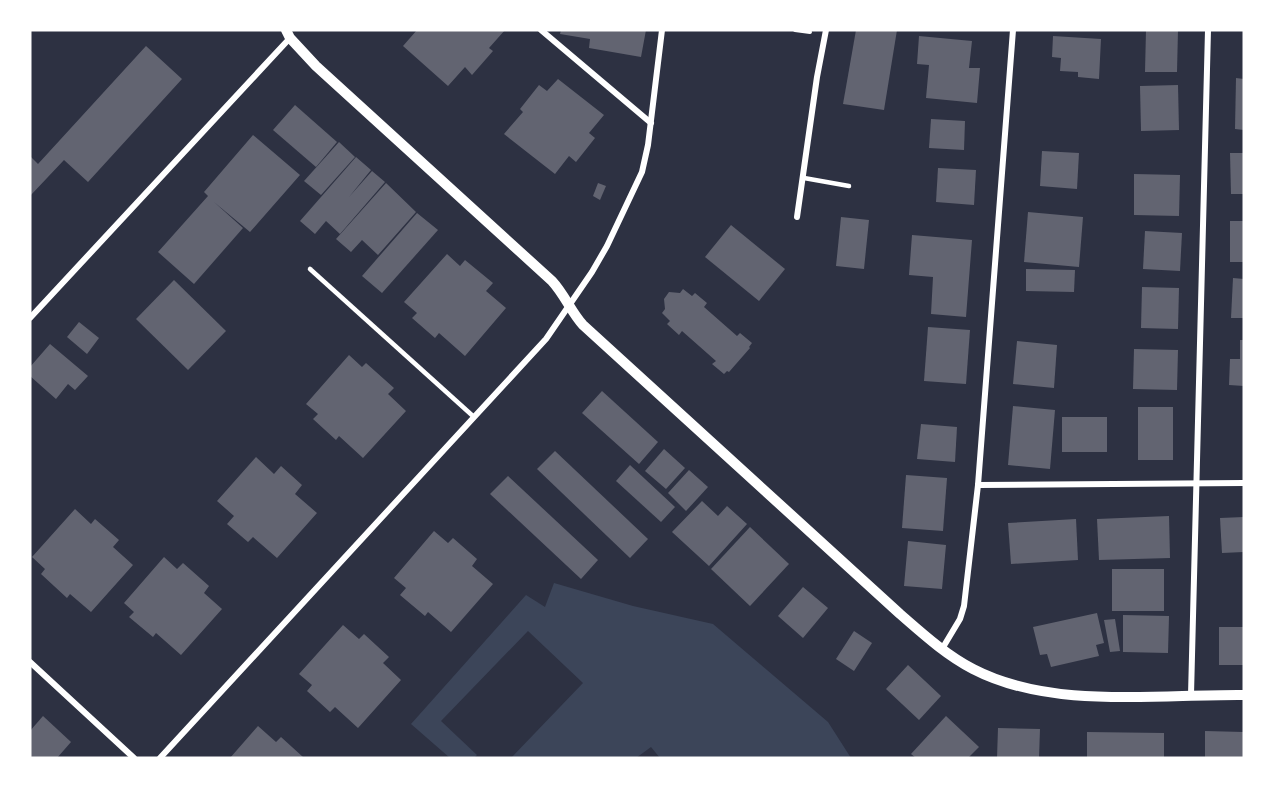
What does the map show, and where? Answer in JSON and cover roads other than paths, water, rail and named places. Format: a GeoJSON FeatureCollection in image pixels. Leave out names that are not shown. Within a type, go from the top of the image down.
{"type":"FeatureCollection","features":[{"type":"Feature","properties":{"kind":"street"},"geometry":{"type":"LineString","coordinates":[[541,30],[651,123]]}},
{"type":"Feature","properties":{"kind":"street"},"geometry":{"type":"LineString","coordinates":[[160,758],[546,339],[569,306],[607,246],[642,172],[651,123],[662,30]]}},
{"type":"Feature","properties":{"kind":"street"},"geometry":{"type":"LineString","coordinates":[[797,217],[817,76],[826,30]]}},
{"type":"Feature","properties":{"kind":"street"},"geometry":{"type":"LineString","coordinates":[[942,650],[960,619],[964,606],[978,485],[1013,30]]}},
{"type":"Feature","properties":{"kind":"street"},"geometry":{"type":"LineString","coordinates":[[1191,695],[1208,30]]}},
{"type":"Feature","properties":{"kind":"street"},"geometry":{"type":"LineString","coordinates":[[30,318],[288,34],[316,66],[552,281],[576,317],[597,338],[942,650],[1005,683],[1046,693],[1112,697],[1244,695]]}},
{"type":"Feature","properties":{"kind":"street"},"geometry":{"type":"LineString","coordinates":[[978,485],[1244,483]]}},
{"type":"Feature","properties":{"kind":"street"},"geometry":{"type":"LineString","coordinates":[[30,662],[134,758]]}},
{"type":"Feature","properties":{"kind":"lane"},"geometry":{"type":"LineString","coordinates":[[804,178],[849,186]]}},
{"type":"Feature","properties":{"kind":"lane"},"geometry":{"type":"LineString","coordinates":[[310,269],[474,417]]}}]}
